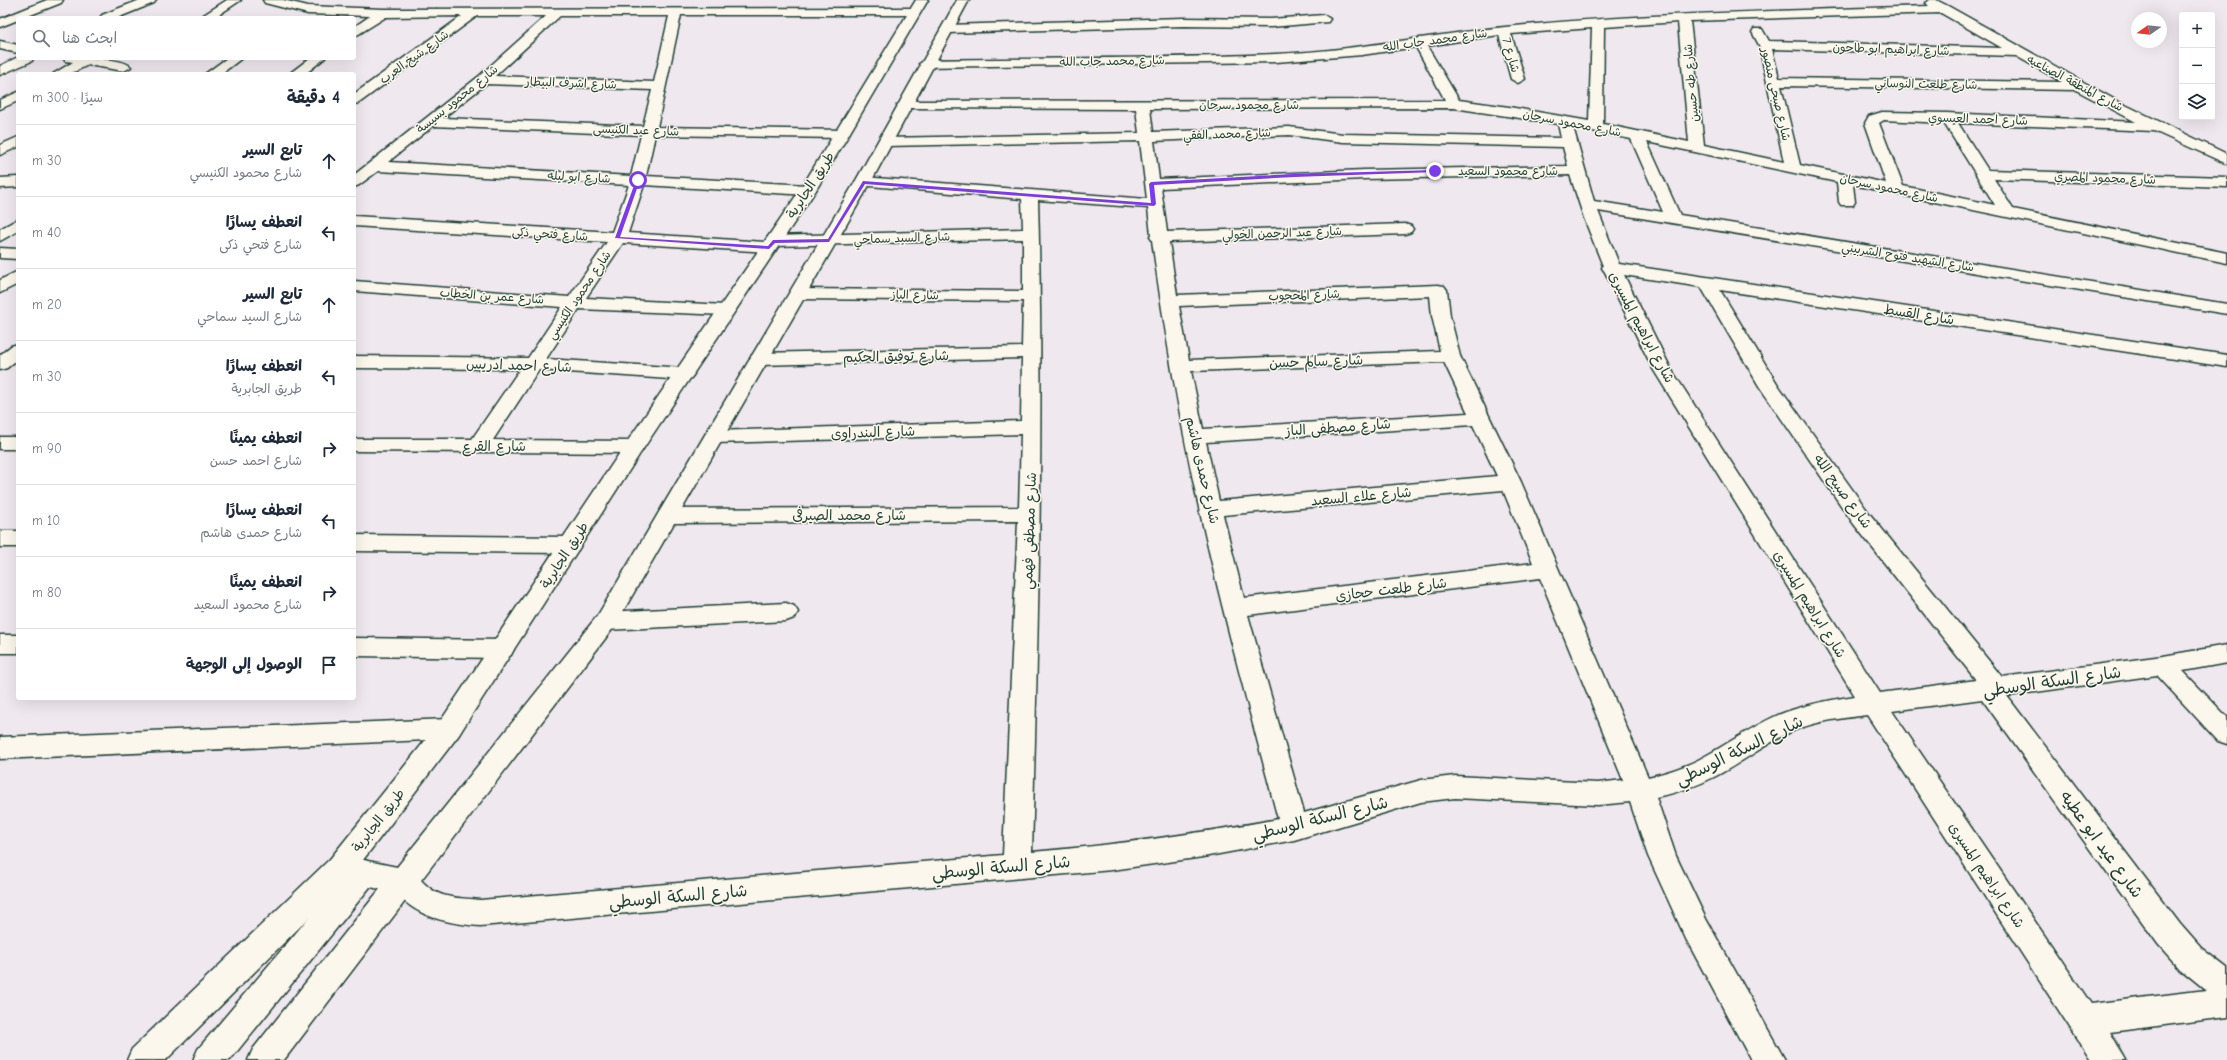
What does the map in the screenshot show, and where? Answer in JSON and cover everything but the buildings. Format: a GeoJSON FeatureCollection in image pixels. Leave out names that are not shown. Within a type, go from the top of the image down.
{"type":"FeatureCollection","features":[{"type":"Feature","properties":{"kind":"street"},"geometry":{"type":"LineString","coordinates":[[17,16],[57,0]]}},
{"type":"Feature","properties":{"kind":"street"},"geometry":{"type":"LineString","coordinates":[[111,16],[150,0]]}},
{"type":"Feature","properties":{"kind":"street"},"geometry":{"type":"LineString","coordinates":[[208,16],[235,0]]}},
{"type":"Feature","properties":{"kind":"street"},"geometry":{"type":"LineString","coordinates":[[271,0],[308,10],[383,13],[676,12],[918,5]]}},
{"type":"Feature","properties":{"kind":"street"},"geometry":{"type":"LineString","coordinates":[[333,11],[345,0]]}},
{"type":"Feature","properties":{"kind":"street"},"geometry":{"type":"LineString","coordinates":[[460,13],[461,0]]}},
{"type":"Feature","properties":{"kind":"street"},"geometry":{"type":"LineString","coordinates":[[264,1060],[606,621],[863,182],[926,64],[963,0]]}},
{"type":"Feature","properties":{"kind":"street","name":"شارع المنطقة الصناعيه"},"geometry":{"type":"LineString","coordinates":[[1927,0],[2078,86],[2156,127],[2223,157]]}},
{"type":"Feature","properties":{"kind":"street","name":"طريق الجابرية"},"geometry":{"type":"LineString","coordinates":[[143,1060],[352,871],[449,729],[634,447],[808,190],[918,5]]}},
{"type":"Feature","properties":{"kind":"street","name":"شارع محمد جاب الله"},"geometry":{"type":"LineString","coordinates":[[926,64],[1276,58],[1362,51],[1504,31],[1598,24],[1684,18],[1944,9]]}},
{"type":"Feature","properties":{"kind":"street"},"geometry":{"type":"LineString","coordinates":[[298,16],[308,10]]}},
{"type":"Feature","properties":{"kind":"street","name":"شارع محمود الكنيسي"},"geometry":{"type":"LineString","coordinates":[[478,446],[618,238],[638,180],[676,12]]}},
{"type":"Feature","properties":{"kind":"street"},"geometry":{"type":"LineString","coordinates":[[356,32],[383,13]]}},
{"type":"Feature","properties":{"kind":"street","name":"شارع شيخ العرب"},"geometry":{"type":"LineString","coordinates":[[356,99],[474,13]]}},
{"type":"Feature","properties":{"kind":"street","name":"شارع محمود بسيسة"},"geometry":{"type":"LineString","coordinates":[[356,180],[483,80],[556,13]]}},
{"type":"Feature","properties":{"kind":"street"},"geometry":{"type":"LineString","coordinates":[[0,23],[16,17]]}},
{"type":"Feature","properties":{"kind":"street"},"geometry":{"type":"LineString","coordinates":[[947,29],[1183,22],[1271,23],[1324,18]]}},
{"type":"Feature","properties":{"kind":"street","name":"شارع طه حسين"},"geometry":{"type":"LineString","coordinates":[[1684,18],[1697,148]]}},
{"type":"Feature","properties":{"kind":"street"},"geometry":{"type":"LineString","coordinates":[[1596,127],[1598,24]]}},
{"type":"Feature","properties":{"kind":"street","name":"شارع صبحى منصور"},"geometry":{"type":"LineString","coordinates":[[1752,24],[1764,45],[1793,168]]}},
{"type":"Feature","properties":{"kind":"street","name":"شارع 7"},"geometry":{"type":"LineString","coordinates":[[1504,31],[1518,79]]}},
{"type":"Feature","properties":{"kind":"street"},"geometry":{"type":"LineString","coordinates":[[1419,42],[1454,104]]}},
{"type":"Feature","properties":{"kind":"street","name":"شارع ابراهيم ابو طاحون"},"geometry":{"type":"LineString","coordinates":[[1764,45],[2018,52]]}},
{"type":"Feature","properties":{"kind":"street"},"geometry":{"type":"LineString","coordinates":[[0,46],[16,49]]}},
{"type":"Feature","properties":{"kind":"street"},"geometry":{"type":"LineString","coordinates":[[0,71],[23,60]]}},
{"type":"Feature","properties":{"kind":"street"},"geometry":{"type":"LineString","coordinates":[[81,60],[129,67]]}},
{"type":"Feature","properties":{"kind":"street"},"geometry":{"type":"LineString","coordinates":[[215,72],[233,60]]}},
{"type":"Feature","properties":{"kind":"street"},"geometry":{"type":"LineString","coordinates":[[299,72],[316,60]]}},
{"type":"Feature","properties":{"kind":"street"},"geometry":{"type":"LineString","coordinates":[[64,72],[86,61]]}},
{"type":"Feature","properties":{"kind":"street","name":"شارع اشرف البيطار"},"geometry":{"type":"LineString","coordinates":[[483,80],[660,86]]}},
{"type":"Feature","properties":{"kind":"street","name":"شارع طلعت النوساني"},"geometry":{"type":"LineString","coordinates":[[1773,82],[2078,86]]}},
{"type":"Feature","properties":{"kind":"street"},"geometry":{"type":"LineString","coordinates":[[0,105],[16,97]]}},
{"type":"Feature","properties":{"kind":"street","name":"شارع محمود سرحان"},"geometry":{"type":"LineString","coordinates":[[904,106],[1454,104],[1564,120],[2227,258]]}},
{"type":"Feature","properties":{"kind":"street","name":"شارع حمدى هاشم"},"geometry":{"type":"LineString","coordinates":[[1143,105],[1158,237],[1195,436],[1235,608],[1294,828]]}},
{"type":"Feature","properties":{"kind":"street","name":"شارع احمد العيسوي"},"geometry":{"type":"LineString","coordinates":[[1896,189],[1872,122],[1874,119],[1882,116],[1947,117],[2156,127]]}},
{"type":"Feature","properties":{"kind":"street"},"geometry":{"type":"LineString","coordinates":[[1947,117],[2007,212]]}},
{"type":"Feature","properties":{"kind":"street","name":"شارع ابراهيم المسيرى"},"geometry":{"type":"LineString","coordinates":[[1564,120],[1577,170],[1610,268],[1632,316],[1662,369],[1874,705],[2110,1060]]}},
{"type":"Feature","properties":{"kind":"street","name":"شارع عيد الكنيسى"},"geometry":{"type":"LineString","coordinates":[[430,122],[649,132],[842,134]]}},
{"type":"Feature","properties":{"kind":"street","name":"شارع محمد الفقي"},"geometry":{"type":"LineString","coordinates":[[885,142],[1146,137],[1289,131],[1337,138],[1569,143]]}},
{"type":"Feature","properties":{"kind":"street"},"geometry":{"type":"LineString","coordinates":[[1637,135],[1674,219]]}},
{"type":"Feature","properties":{"kind":"street"},"geometry":{"type":"LineString","coordinates":[[0,151],[16,142]]}},
{"type":"Feature","properties":{"kind":"street","name":"شارع ابو ليله"},"geometry":{"type":"LineString","coordinates":[[375,166],[808,190]]}},
{"type":"Feature","properties":{"kind":"street","name":"شارع محمود السعيد"},"geometry":{"type":"LineString","coordinates":[[1151,184],[1404,172],[1577,170]]}},
{"type":"Feature","properties":{"kind":"street","name":"شارع محمود المصري"},"geometry":{"type":"LineString","coordinates":[[1983,174],[2227,182]]}},
{"type":"Feature","properties":{"kind":"street"},"geometry":{"type":"LineString","coordinates":[[1844,178],[1846,202]]}},
{"type":"Feature","properties":{"kind":"street"},"geometry":{"type":"LineString","coordinates":[[0,183],[16,182]]}},
{"type":"Feature","properties":{"kind":"street"},"geometry":{"type":"LineString","coordinates":[[863,182],[1154,204]]}},
{"type":"Feature","properties":{"kind":"street","name":"شارع مصطفى فهمي"},"geometry":{"type":"LineString","coordinates":[[1017,866],[1032,427],[1033,352],[1030,195]]}},
{"type":"Feature","properties":{"kind":"street","name":"شارع الشهيد فتوح الشربيني"},"geometry":{"type":"LineString","coordinates":[[1588,205],[2227,310]]}},
{"type":"Feature","properties":{"kind":"street","name":"شارع فتحي ذكى"},"geometry":{"type":"LineString","coordinates":[[356,222],[618,238],[771,244]]}},
{"type":"Feature","properties":{"kind":"street"},"geometry":{"type":"LineString","coordinates":[[0,236],[16,225]]}},
{"type":"Feature","properties":{"kind":"street","name":"شارع عبد الرحمن الخولي"},"geometry":{"type":"LineString","coordinates":[[1158,237],[1405,229]]}},
{"type":"Feature","properties":{"kind":"street","name":"شارع السيد سماحي"},"geometry":{"type":"LineString","coordinates":[[771,244],[829,240],[1031,234]]}},
{"type":"Feature","properties":{"kind":"street"},"geometry":{"type":"LineString","coordinates":[[0,253],[16,254]]}},
{"type":"Feature","properties":{"kind":"street","name":"شارع القسط"},"geometry":{"type":"LineString","coordinates":[[1610,268],[2227,361]]}},
{"type":"Feature","properties":{"kind":"street"},"geometry":{"type":"LineString","coordinates":[[0,288],[16,277]]}},
{"type":"Feature","properties":{"kind":"street","name":"شارع صبيح الله"},"geometry":{"type":"LineString","coordinates":[[1707,282],[1769,386],[1861,518],[1992,689]]}},
{"type":"Feature","properties":{"kind":"street","name":"شارع عمر بن الخطاب"},"geometry":{"type":"LineString","coordinates":[[356,286],[574,302],[726,310]]}},
{"type":"Feature","properties":{"kind":"street","name":"شارع المحجوب"},"geometry":{"type":"LineString","coordinates":[[1170,301],[1438,290],[1441,316],[1451,356]]}},
{"type":"Feature","properties":{"kind":"street","name":"شارع الباز"},"geometry":{"type":"LineString","coordinates":[[798,294],[1032,296]]}},
{"type":"Feature","properties":{"kind":"street"},"geometry":{"type":"LineString","coordinates":[[0,364],[16,352]]}},
{"type":"Feature","properties":{"kind":"street","name":"شارع توفيق الحكيم"},"geometry":{"type":"LineString","coordinates":[[759,359],[1033,352]]}},
{"type":"Feature","properties":{"kind":"street"},"geometry":{"type":"LineString","coordinates":[[1451,356],[1510,482],[1612,719],[1640,790],[1662,856],[1696,929],[1769,1060]]}},
{"type":"Feature","properties":{"kind":"street","name":"شارع سالم حسن"},"geometry":{"type":"LineString","coordinates":[[1182,366],[1451,356]]}},
{"type":"Feature","properties":{"kind":"street","name":"شارع احمد ادريس"},"geometry":{"type":"LineString","coordinates":[[356,362],[533,364],[684,374]]}},
{"type":"Feature","properties":{"kind":"street","name":"شارع مصطفى الباز"},"geometry":{"type":"LineString","coordinates":[[1195,436],[1480,418]]}},
{"type":"Feature","properties":{"kind":"street","name":"شارع البندراوى"},"geometry":{"type":"LineString","coordinates":[[714,437],[1032,427]]}},
{"type":"Feature","properties":{"kind":"street"},"geometry":{"type":"LineString","coordinates":[[0,443],[16,443]]}},
{"type":"Feature","properties":{"kind":"street","name":"شارع القرع"},"geometry":{"type":"LineString","coordinates":[[356,445],[634,447]]}},
{"type":"Feature","properties":{"kind":"street","name":"شارع علاء السعيد"},"geometry":{"type":"LineString","coordinates":[[1211,509],[1510,482]]}},
{"type":"Feature","properties":{"kind":"street","name":"شارع محمد الصيرفى"},"geometry":{"type":"LineString","coordinates":[[668,516],[1030,514]]}},
{"type":"Feature","properties":{"kind":"street"},"geometry":{"type":"LineString","coordinates":[[0,539],[16,539]]}},
{"type":"Feature","properties":{"kind":"street"},"geometry":{"type":"LineString","coordinates":[[356,543],[570,545]]}},
{"type":"Feature","properties":{"kind":"street","name":"شارع طلعت حجازى"},"geometry":{"type":"LineString","coordinates":[[1235,608],[1547,570]]}},
{"type":"Feature","properties":{"kind":"street"},"geometry":{"type":"LineString","coordinates":[[606,621],[786,612]]}},
{"type":"Feature","properties":{"kind":"street"},"geometry":{"type":"LineString","coordinates":[[0,644],[16,644]]}},
{"type":"Feature","properties":{"kind":"street"},"geometry":{"type":"LineString","coordinates":[[356,647],[502,649]]}},
{"type":"Feature","properties":{"kind":"street","name":"شارع السكة الوسطي"},"geometry":{"type":"LineString","coordinates":[[404,881],[421,899],[448,910],[480,913],[1112,858],[1204,845],[1294,828],[1421,791],[1455,787],[1598,794],[1640,790],[1674,782],[1707,768],[1752,740],[1788,722],[1829,710],[2163,665],[2227,654]]}},
{"type":"Feature","properties":{"kind":"street"},"geometry":{"type":"LineString","coordinates":[[2163,665],[2227,734]]}},
{"type":"Feature","properties":{"kind":"street","name":"شارع عيد ابو عطيه"},"geometry":{"type":"LineString","coordinates":[[1992,689],[2169,934],[2190,958],[2227,987]]}},
{"type":"Feature","properties":{"kind":"street"},"geometry":{"type":"LineString","coordinates":[[0,748],[449,729]]}},
{"type":"Feature","properties":{"kind":"street"},"geometry":{"type":"LineString","coordinates":[[208,1060],[352,871],[404,881]]}},
{"type":"Feature","properties":{"kind":"street"},"geometry":{"type":"LineString","coordinates":[[2083,1020],[2227,1002]]}},
{"type":"Feature","properties":{"kind":"route"},"geometry":{"type":"LineString","coordinates":[[638,180],[618,238],[769,247],[773,241],[829,240],[863,182],[1154,204],[1151,184],[1294,176],[1435,171]]}}]}
